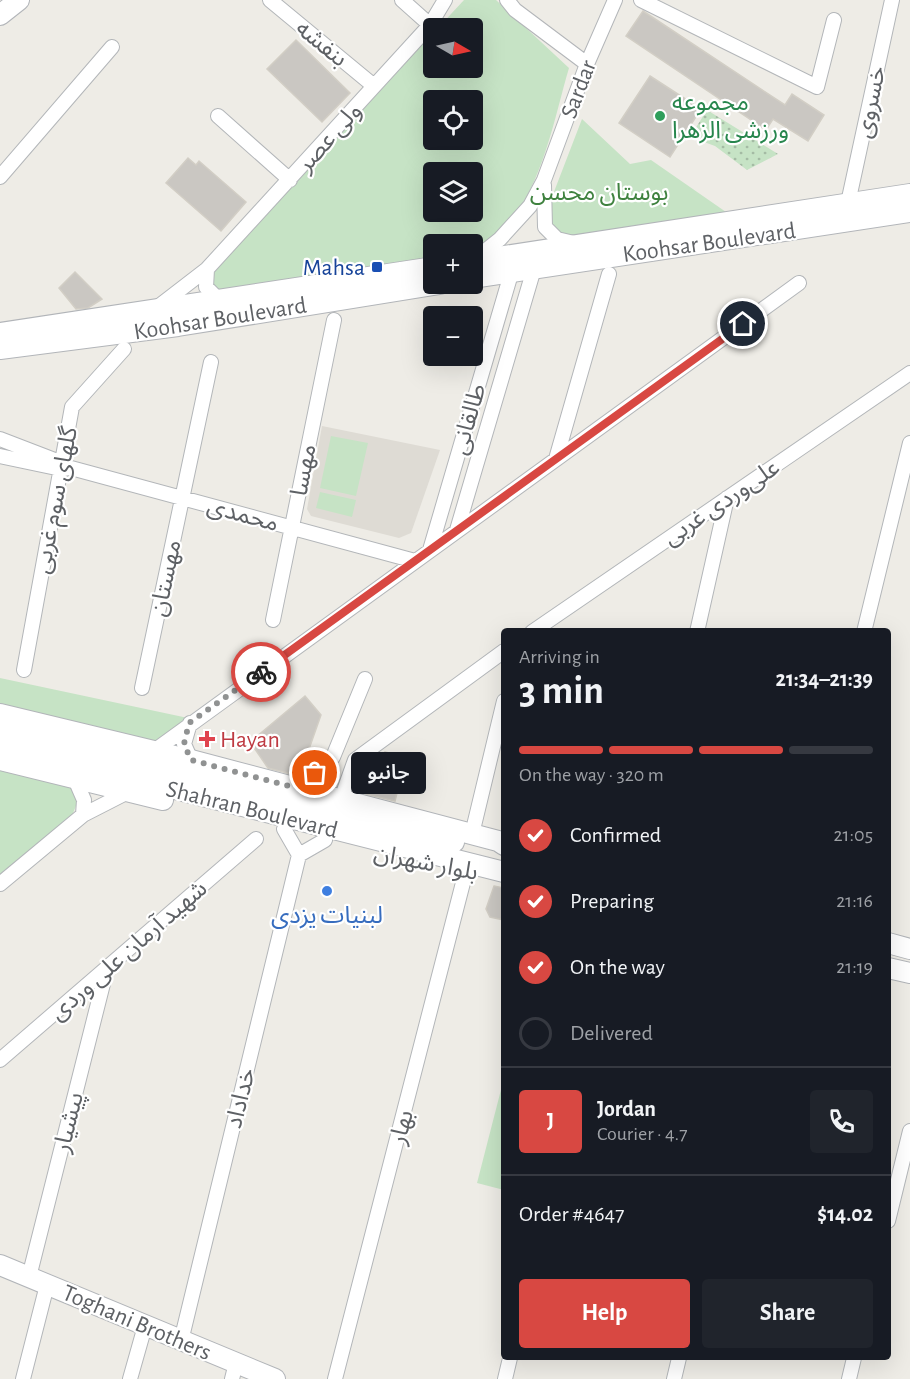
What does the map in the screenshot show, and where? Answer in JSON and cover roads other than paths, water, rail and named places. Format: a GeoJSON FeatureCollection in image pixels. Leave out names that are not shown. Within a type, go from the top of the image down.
{"type":"FeatureCollection","features":[{"type":"Feature","properties":{"kind":"main road"},"geometry":{"type":"LineString","coordinates":[[0,15],[19,0]]}},
{"type":"Feature","properties":{"kind":"main road","name":"Koohsar Boulevard"},"geometry":{"type":"LineString","coordinates":[[537,259],[576,244],[910,194]]}},
{"type":"Feature","properties":{"kind":"main road","name":"Koohsar Boulevard"},"geometry":{"type":"LineString","coordinates":[[483,274],[515,263],[537,259],[910,212]]}},
{"type":"Feature","properties":{"kind":"main road","name":"Koohsar Boulevard"},"geometry":{"type":"LineString","coordinates":[[483,261],[515,263]]}},
{"type":"Feature","properties":{"kind":"main road","name":"Koohsar Boulevard"},"geometry":{"type":"LineString","coordinates":[[0,333],[423,269]]}},
{"type":"Feature","properties":{"kind":"main road","name":"Koohsar Boulevard"},"geometry":{"type":"LineString","coordinates":[[0,350],[178,326],[423,287]]}},
{"type":"Feature","properties":{"kind":"main road","name":"Shahran Boulevard"},"geometry":{"type":"LineString","coordinates":[[0,714],[154,750],[472,834],[501,844]]}},
{"type":"Feature","properties":{"kind":"main road","name":"Shahran Boulevard"},"geometry":{"type":"LineString","coordinates":[[0,730],[501,852]]}},
{"type":"Feature","properties":{"kind":"main road","name":"Shahran Boulevard"},"geometry":{"type":"LineString","coordinates":[[0,746],[501,872]]}},
{"type":"Feature","properties":{"kind":"main road","name":"بلوار شهران"},"geometry":{"type":"LineString","coordinates":[[0,760],[465,875],[501,873]]}},
{"type":"Feature","properties":{"kind":"main road"},"geometry":{"type":"LineString","coordinates":[[891,944],[910,949]]}},
{"type":"Feature","properties":{"kind":"main road"},"geometry":{"type":"LineString","coordinates":[[891,969],[910,973]]}},
{"type":"Feature","properties":{"kind":"main road","name":"Toghani Brothers"},"geometry":{"type":"LineString","coordinates":[[0,1264],[181,1341],[234,1371],[275,1379]]}},
{"type":"Feature","properties":{"kind":"street"},"geometry":{"type":"LineString","coordinates":[[402,0],[423,19]]}},
{"type":"Feature","properties":{"kind":"street","name":"ولی عصر"},"geometry":{"type":"LineString","coordinates":[[434,18],[446,0]]}},
{"type":"Feature","properties":{"kind":"street","name":"Sardar"},"geometry":{"type":"LineString","coordinates":[[483,252],[530,206],[544,180],[587,64],[615,0]]}},
{"type":"Feature","properties":{"kind":"street"},"geometry":{"type":"LineString","coordinates":[[641,0],[817,87],[834,20]]}},
{"type":"Feature","properties":{"kind":"street","name":"خسروی"},"geometry":{"type":"LineString","coordinates":[[848,203],[892,0]]}},
{"type":"Feature","properties":{"kind":"street","name":"بنفشه"},"geometry":{"type":"LineString","coordinates":[[276,2],[374,86]]}},
{"type":"Feature","properties":{"kind":"street"},"geometry":{"type":"LineString","coordinates":[[515,3],[587,64]]}},
{"type":"Feature","properties":{"kind":"street","name":"ولی عصر"},"geometry":{"type":"LineString","coordinates":[[147,312],[175,295],[207,269],[423,33]]}},
{"type":"Feature","properties":{"kind":"street"},"geometry":{"type":"LineString","coordinates":[[0,177],[112,47]]}},
{"type":"Feature","properties":{"kind":"street"},"geometry":{"type":"LineString","coordinates":[[218,116],[290,180]]}},
{"type":"Feature","properties":{"kind":"street","name":"Sardar"},"geometry":{"type":"LineString","coordinates":[[544,180],[545,227],[557,239],[576,244]]}},
{"type":"Feature","properties":{"kind":"street","name":"طالقانی"},"geometry":{"type":"LineString","coordinates":[[457,530],[537,259]]}},
{"type":"Feature","properties":{"kind":"street","name":"طالقانی"},"geometry":{"type":"LineString","coordinates":[[430,550],[515,263]]}},
{"type":"Feature","properties":{"kind":"street"},"geometry":{"type":"LineString","coordinates":[[207,269],[206,287],[214,296],[228,300]]}},
{"type":"Feature","properties":{"kind":"street"},"geometry":{"type":"LineString","coordinates":[[555,459],[609,274]]}},
{"type":"Feature","properties":{"kind":"street"},"geometry":{"type":"LineString","coordinates":[[154,750],[799,284]]}},
{"type":"Feature","properties":{"kind":"street","name":"مهسا"},"geometry":{"type":"LineString","coordinates":[[273,620],[334,320]]}},
{"type":"Feature","properties":{"kind":"street","name":"گلهای سوم غربی"},"geometry":{"type":"LineString","coordinates":[[24,670],[65,466],[72,407],[124,349]]}},
{"type":"Feature","properties":{"kind":"street","name":"مهستان"},"geometry":{"type":"LineString","coordinates":[[142,688],[211,362]]}},
{"type":"Feature","properties":{"kind":"street","name":"علی‌وردی غربی"},"geometry":{"type":"LineString","coordinates":[[538,628],[910,372]]}},
{"type":"Feature","properties":{"kind":"street"},"geometry":{"type":"LineString","coordinates":[[0,440],[65,466]]}},
{"type":"Feature","properties":{"kind":"street"},"geometry":{"type":"LineString","coordinates":[[865,628],[910,443]]}},
{"type":"Feature","properties":{"kind":"street"},"geometry":{"type":"LineString","coordinates":[[0,456],[65,466]]}},
{"type":"Feature","properties":{"kind":"street","name":"محمدی"},"geometry":{"type":"LineString","coordinates":[[65,466],[415,561]]}},
{"type":"Feature","properties":{"kind":"street"},"geometry":{"type":"LineString","coordinates":[[698,628],[727,498]]}},
{"type":"Feature","properties":{"kind":"street"},"geometry":{"type":"LineString","coordinates":[[341,799],[355,760],[501,653]]}},
{"type":"Feature","properties":{"kind":"street"},"geometry":{"type":"LineString","coordinates":[[492,660],[501,667]]}},
{"type":"Feature","properties":{"kind":"street"},"geometry":{"type":"LineString","coordinates":[[289,786],[322,769],[333,757],[365,679]]}},
{"type":"Feature","properties":{"kind":"street"},"geometry":{"type":"LineString","coordinates":[[472,834],[501,714]]}},
{"type":"Feature","properties":{"kind":"street"},"geometry":{"type":"LineString","coordinates":[[189,723],[184,744],[191,760]]}},
{"type":"Feature","properties":{"kind":"street"},"geometry":{"type":"LineString","coordinates":[[337,747],[355,760]]}},
{"type":"Feature","properties":{"kind":"street"},"geometry":{"type":"LineString","coordinates":[[74,777],[84,800],[83,815]]}},
{"type":"Feature","properties":{"kind":"street"},"geometry":{"type":"LineString","coordinates":[[0,884],[83,815],[128,792]]}},
{"type":"Feature","properties":{"kind":"street"},"geometry":{"type":"LineString","coordinates":[[284,829],[297,851],[325,840]]}},
{"type":"Feature","properties":{"kind":"street","name":"شهید آرمان علی وردی"},"geometry":{"type":"LineString","coordinates":[[0,1060],[256,839]]}},
{"type":"Feature","properties":{"kind":"street","name":"خداداد"},"geometry":{"type":"LineString","coordinates":[[181,1341],[297,851]]}},
{"type":"Feature","properties":{"kind":"street","name":"بهار"},"geometry":{"type":"LineString","coordinates":[[335,1379],[465,875]]}},
{"type":"Feature","properties":{"kind":"street","name":"پیشیار"},"geometry":{"type":"LineString","coordinates":[[29,1277],[107,968]]}},
{"type":"Feature","properties":{"kind":"street"},"geometry":{"type":"LineString","coordinates":[[891,1209],[910,1131]]}},
{"type":"Feature","properties":{"kind":"street"},"geometry":{"type":"LineString","coordinates":[[22,1379],[47,1285]]}},
{"type":"Feature","properties":{"kind":"street"},"geometry":{"type":"LineString","coordinates":[[130,1379],[145,1326]]}},
{"type":"Feature","properties":{"kind":"street"},"geometry":{"type":"LineString","coordinates":[[505,1379],[510,1360]]}},
{"type":"Feature","properties":{"kind":"street"},"geometry":{"type":"LineString","coordinates":[[674,1379],[679,1360]]}},
{"type":"Feature","properties":{"kind":"street"},"geometry":{"type":"LineString","coordinates":[[849,1379],[854,1360]]}},
{"type":"Feature","properties":{"kind":"place","name":"مجموعه ورزشی الزهرا"},"geometry":{"type":"Point","coordinates":[660,116]}},
{"type":"Feature","properties":{"kind":"place","name":"Mahsa"},"geometry":{"type":"Point","coordinates":[377,267]}},
{"type":"Feature","properties":{"kind":"place","name":"Hayan"},"geometry":{"type":"Point","coordinates":[207,739]}},
{"type":"Feature","properties":{"kind":"place","name":"جانبو"},"geometry":{"type":"Point","coordinates":[315,773]}},
{"type":"Feature","properties":{"kind":"place","name":"لبنیات یزدی"},"geometry":{"type":"Point","coordinates":[327,891]}},
{"type":"Feature","properties":{"kind":"park label","name":"بوستان محسن"},"geometry":{"type":"Point","coordinates":[599,192]}}]}
